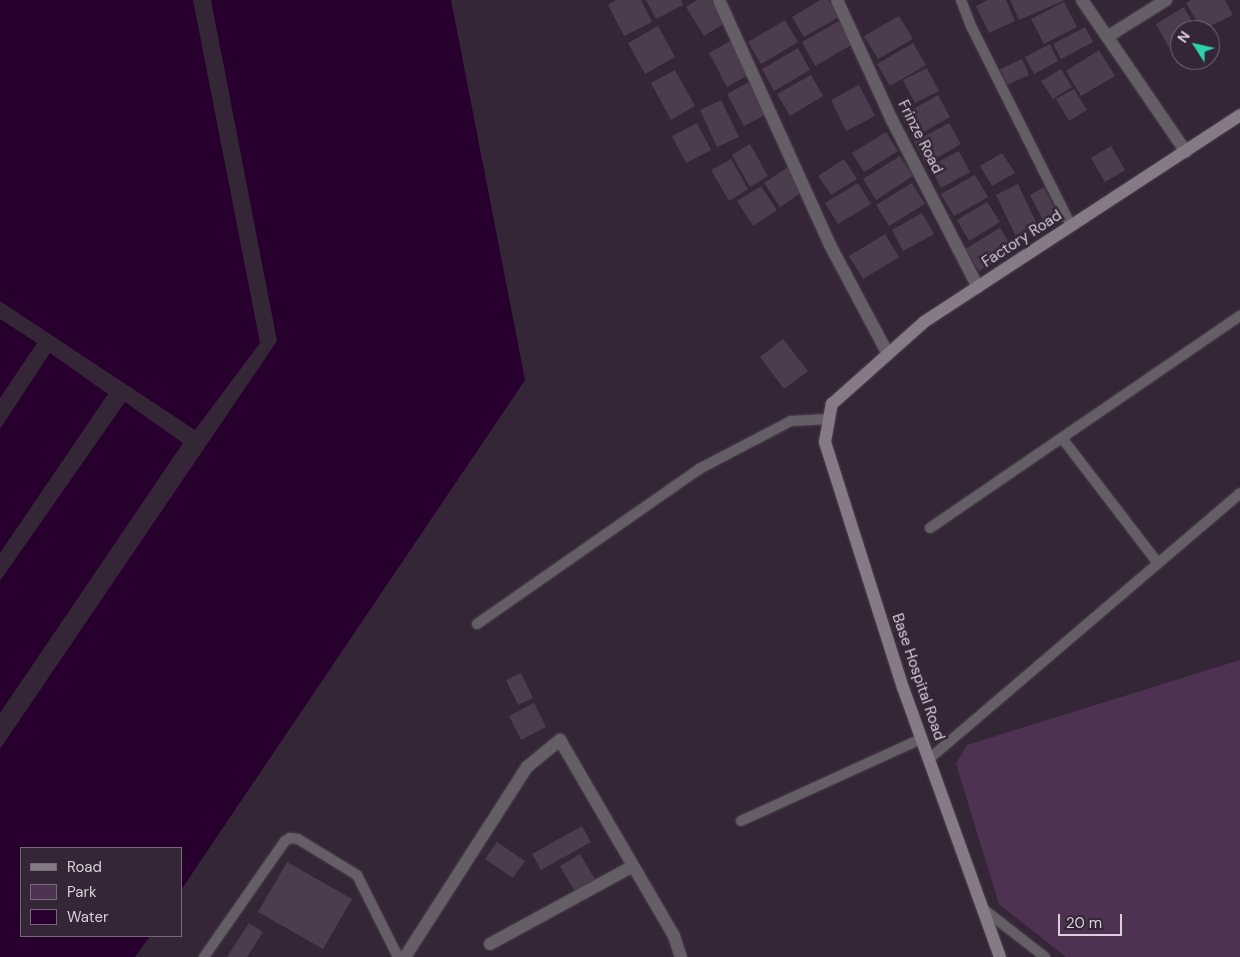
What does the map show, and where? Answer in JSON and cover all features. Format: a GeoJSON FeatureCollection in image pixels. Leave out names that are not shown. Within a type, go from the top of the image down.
{"type":"FeatureCollection","features":[{"type":"Feature","properties":{"kind":"street"},"geometry":{"type":"LineString","coordinates":[[719,0],[830,245],[888,354]]}},
{"type":"Feature","properties":{"kind":"street","name":"Frinze Road"},"geometry":{"type":"LineString","coordinates":[[837,0],[892,120],[978,287]]}},
{"type":"Feature","properties":{"kind":"street"},"geometry":{"type":"LineString","coordinates":[[1082,0],[1186,152]]}},
{"type":"Feature","properties":{"kind":"street"},"geometry":{"type":"LineString","coordinates":[[1107,37],[1166,0]]}},
{"type":"Feature","properties":{"kind":"street","name":"Factory Road"},"geometry":{"type":"LineString","coordinates":[[832,404],[924,322],[1240,115]]}},
{"type":"Feature","properties":{"kind":"street","name":"Base Hospital Road"},"geometry":{"type":"LineString","coordinates":[[832,404],[825,442],[921,739],[1000,957]]}},
{"type":"Feature","properties":{"kind":"street"},"geometry":{"type":"LineString","coordinates":[[405,957],[527,767],[560,740],[631,867],[674,936],[681,957]]}},
{"type":"Feature","properties":{"kind":"street"},"geometry":{"type":"LineString","coordinates":[[490,944],[631,867]]}},
{"type":"Feature","properties":{"kind":"lane"},"geometry":{"type":"LineString","coordinates":[[961,0],[972,28],[1071,226]]}},
{"type":"Feature","properties":{"kind":"lane"},"geometry":{"type":"LineString","coordinates":[[930,528],[1240,316]]}},
{"type":"Feature","properties":{"kind":"lane"},"geometry":{"type":"LineString","coordinates":[[477,624],[699,469],[791,422],[829,419]]}},
{"type":"Feature","properties":{"kind":"lane"},"geometry":{"type":"LineString","coordinates":[[1062,438],[1158,563]]}},
{"type":"Feature","properties":{"kind":"lane"},"geometry":{"type":"LineString","coordinates":[[929,759],[1158,563],[1239,497]]}},
{"type":"Feature","properties":{"kind":"lane"},"geometry":{"type":"LineString","coordinates":[[741,822],[921,739]]}},
{"type":"Feature","properties":{"kind":"lane"},"geometry":{"type":"LineString","coordinates":[[204,957],[284,841],[290,838],[298,839],[357,875],[398,957]]}},
{"type":"Feature","properties":{"kind":"lane"},"geometry":{"type":"LineString","coordinates":[[982,908],[1045,957]]}},
{"type":"Feature","properties":{"kind":"green space"},"geometry":{"type":"Polygon","coordinates":[[[1240,660],[1240,957],[1066,957],[999,904],[956,764],[967,745],[1240,660]]]}},
{"type":"Feature","properties":{"kind":"water"},"geometry":{"type":"Polygon","coordinates":[[[0,0],[193,0],[260,343],[195,430],[0,301],[0,0]]]}},
{"type":"Feature","properties":{"kind":"water"},"geometry":{"type":"Polygon","coordinates":[[[211,0],[451,0],[525,380],[182,889],[182,847],[20,847],[20,937],[149,937],[135,957],[0,957],[0,749],[277,341],[211,0]]]}},
{"type":"Feature","properties":{"kind":"water"},"geometry":{"type":"Polygon","coordinates":[[[0,319],[37,343],[0,398],[0,319]]]}},
{"type":"Feature","properties":{"kind":"water"},"geometry":{"type":"Polygon","coordinates":[[[50,353],[108,394],[0,553],[0,429],[50,353]]]}},
{"type":"Feature","properties":{"kind":"water"},"geometry":{"type":"Polygon","coordinates":[[[125,402],[183,443],[0,713],[0,581],[125,402]]]}},
{"type":"Feature","properties":{"kind":"building"},"geometry":{"type":"Polygon","coordinates":[[[616,0],[641,0],[652,22],[624,36],[608,5],[616,0]]]}},
{"type":"Feature","properties":{"kind":"building"},"geometry":{"type":"Polygon","coordinates":[[[646,0],[681,0],[683,5],[656,19],[646,0]]]}},
{"type":"Feature","properties":{"kind":"building"},"geometry":{"type":"Polygon","coordinates":[[[697,0],[711,0],[725,23],[704,36],[686,7],[697,0]]]}},
{"type":"Feature","properties":{"kind":"building"},"geometry":{"type":"Polygon","coordinates":[[[820,0],[829,0],[839,17],[804,37],[792,17],[820,0]]]}},
{"type":"Feature","properties":{"kind":"building"},"geometry":{"type":"Polygon","coordinates":[[[988,0],[1006,0],[1015,21],[989,33],[976,6],[988,0]]]}},
{"type":"Feature","properties":{"kind":"building"},"geometry":{"type":"Polygon","coordinates":[[[1010,0],[1065,0],[1019,20],[1010,0]]]}},
{"type":"Feature","properties":{"kind":"building"},"geometry":{"type":"Polygon","coordinates":[[[1191,0],[1225,0],[1233,15],[1220,21],[1196,20],[1186,3],[1191,0]]]}},
{"type":"Feature","properties":{"kind":"building"},"geometry":{"type":"Polygon","coordinates":[[[1064,2],[1077,27],[1044,44],[1031,19],[1064,2]]]}},
{"type":"Feature","properties":{"kind":"building"},"geometry":{"type":"Polygon","coordinates":[[[1184,7],[1191,20],[1170,20],[1170,49],[1156,24],[1184,7]]]}},
{"type":"Feature","properties":{"kind":"building"},"geometry":{"type":"Polygon","coordinates":[[[899,16],[913,39],[878,59],[864,36],[899,16]]]}},
{"type":"Feature","properties":{"kind":"building"},"geometry":{"type":"Polygon","coordinates":[[[785,20],[798,42],[761,64],[748,42],[785,20]]]}},
{"type":"Feature","properties":{"kind":"building"},"geometry":{"type":"Polygon","coordinates":[[[839,21],[853,44],[815,66],[802,42],[839,21]]]}},
{"type":"Feature","properties":{"kind":"building"},"geometry":{"type":"Polygon","coordinates":[[[658,26],[675,57],[645,74],[628,43],[658,26]]]}},
{"type":"Feature","properties":{"kind":"building"},"geometry":{"type":"Polygon","coordinates":[[[1085,27],[1093,42],[1061,59],[1053,44],[1085,27]]]}},
{"type":"Feature","properties":{"kind":"building"},"geometry":{"type":"Polygon","coordinates":[[[732,40],[750,74],[727,87],[709,53],[732,40]]]}},
{"type":"Feature","properties":{"kind":"building"},"geometry":{"type":"Polygon","coordinates":[[[913,43],[926,65],[890,86],[877,64],[913,43]]]}},
{"type":"Feature","properties":{"kind":"building"},"geometry":{"type":"Polygon","coordinates":[[[1050,44],[1058,61],[1034,74],[1025,57],[1050,44]]]}},
{"type":"Feature","properties":{"kind":"building"},"geometry":{"type":"Polygon","coordinates":[[[798,48],[810,70],[774,91],[762,69],[798,48]]]}},
{"type":"Feature","properties":{"kind":"building"},"geometry":{"type":"Polygon","coordinates":[[[1099,50],[1115,76],[1081,96],[1066,71],[1099,50]]]}},
{"type":"Feature","properties":{"kind":"building"},"geometry":{"type":"Polygon","coordinates":[[[1022,59],[1029,75],[1007,85],[1000,69],[1022,59]]]}},
{"type":"Feature","properties":{"kind":"building"},"geometry":{"type":"Polygon","coordinates":[[[927,68],[939,91],[915,103],[903,80],[927,68]]]}},
{"type":"Feature","properties":{"kind":"building"},"geometry":{"type":"Polygon","coordinates":[[[1061,69],[1072,87],[1053,99],[1041,81],[1061,69]]]}},
{"type":"Feature","properties":{"kind":"building"},"geometry":{"type":"Polygon","coordinates":[[[675,70],[695,106],[671,120],[651,83],[675,70]]]}},
{"type":"Feature","properties":{"kind":"building"},"geometry":{"type":"Polygon","coordinates":[[[811,75],[823,96],[790,116],[777,94],[811,75]]]}},
{"type":"Feature","properties":{"kind":"building"},"geometry":{"type":"Polygon","coordinates":[[[749,82],[765,115],[744,126],[727,94],[749,82]]]}},
{"type":"Feature","properties":{"kind":"building"},"geometry":{"type":"Polygon","coordinates":[[[859,85],[875,116],[846,131],[831,100],[859,85]]]}},
{"type":"Feature","properties":{"kind":"building"},"geometry":{"type":"Polygon","coordinates":[[[1074,89],[1087,110],[1069,121],[1056,99],[1074,89]]]}},
{"type":"Feature","properties":{"kind":"building"},"geometry":{"type":"Polygon","coordinates":[[[938,95],[950,117],[913,138],[901,116],[938,95]]]}},
{"type":"Feature","properties":{"kind":"building"},"geometry":{"type":"Polygon","coordinates":[[[721,100],[739,137],[717,147],[700,110],[721,100]]]}},
{"type":"Feature","properties":{"kind":"building"},"geometry":{"type":"Polygon","coordinates":[[[697,123],[711,150],[686,163],[672,136],[697,123]]]}},
{"type":"Feature","properties":{"kind":"building"},"geometry":{"type":"Polygon","coordinates":[[[949,123],[961,144],[926,164],[914,142],[949,123]]]}},
{"type":"Feature","properties":{"kind":"building"},"geometry":{"type":"Polygon","coordinates":[[[886,132],[898,151],[864,172],[852,153],[886,132]]]}},
{"type":"Feature","properties":{"kind":"building"},"geometry":{"type":"Polygon","coordinates":[[[750,144],[768,176],[750,187],[732,155],[750,144]]]}},
{"type":"Feature","properties":{"kind":"building"},"geometry":{"type":"Polygon","coordinates":[[[1111,146],[1125,170],[1105,182],[1091,158],[1111,146]]]}},
{"type":"Feature","properties":{"kind":"building"},"geometry":{"type":"Polygon","coordinates":[[[959,151],[970,172],[941,188],[930,166],[959,151]]]}},
{"type":"Feature","properties":{"kind":"building"},"geometry":{"type":"Polygon","coordinates":[[[1002,153],[1015,173],[992,186],[980,166],[1002,153]]]}},
{"type":"Feature","properties":{"kind":"building"},"geometry":{"type":"Polygon","coordinates":[[[900,156],[913,176],[876,200],[863,179],[900,156]]]}},
{"type":"Feature","properties":{"kind":"building"},"geometry":{"type":"Polygon","coordinates":[[[731,159],[748,189],[729,201],[711,170],[731,159]]]}},
{"type":"Feature","properties":{"kind":"building"},"geometry":{"type":"Polygon","coordinates":[[[844,159],[857,179],[831,195],[818,176],[844,159]]]}},
{"type":"Feature","properties":{"kind":"building"},"geometry":{"type":"Polygon","coordinates":[[[788,167],[804,191],[780,207],[764,183],[788,167]]]}},
{"type":"Feature","properties":{"kind":"building"},"geometry":{"type":"Polygon","coordinates":[[[975,175],[988,197],[954,216],[941,194],[975,175]]]}},
{"type":"Feature","properties":{"kind":"building"},"geometry":{"type":"Polygon","coordinates":[[[858,183],[871,204],[838,224],[825,203],[858,183]]]}},
{"type":"Feature","properties":{"kind":"building"},"geometry":{"type":"Polygon","coordinates":[[[912,183],[925,204],[889,226],[876,205],[912,183]]]}},
{"type":"Feature","properties":{"kind":"building"},"geometry":{"type":"Polygon","coordinates":[[[1018,184],[1039,228],[1017,239],[996,195],[1018,184]]]}},
{"type":"Feature","properties":{"kind":"building"},"geometry":{"type":"Polygon","coordinates":[[[761,186],[777,210],[753,226],[737,201],[761,186]]]}},
{"type":"Feature","properties":{"kind":"building"},"geometry":{"type":"Polygon","coordinates":[[[1044,187],[1060,218],[1046,226],[1030,195],[1044,187]]]}},
{"type":"Feature","properties":{"kind":"building"},"geometry":{"type":"Polygon","coordinates":[[[987,202],[1000,222],[969,241],[957,220],[987,202]]]}},
{"type":"Feature","properties":{"kind":"building"},"geometry":{"type":"Polygon","coordinates":[[[922,213],[934,234],[903,251],[892,230],[922,213]]]}},
{"type":"Feature","properties":{"kind":"building"},"geometry":{"type":"Polygon","coordinates":[[[1000,228],[1014,250],[979,271],[965,249],[1000,228]]]}},
{"type":"Feature","properties":{"kind":"building"},"geometry":{"type":"Polygon","coordinates":[[[885,234],[899,257],[863,279],[849,256],[885,234]]]}},
{"type":"Feature","properties":{"kind":"building"},"geometry":{"type":"Polygon","coordinates":[[[783,339],[808,371],[784,389],[760,357],[783,339]]]}},
{"type":"Feature","properties":{"kind":"building"},"geometry":{"type":"Polygon","coordinates":[[[521,673],[533,698],[518,705],[506,680],[521,673]]]}},
{"type":"Feature","properties":{"kind":"building"},"geometry":{"type":"Polygon","coordinates":[[[534,703],[546,727],[521,740],[509,716],[534,703]]]}},
{"type":"Feature","properties":{"kind":"building"},"geometry":{"type":"Polygon","coordinates":[[[582,826],[591,842],[541,870],[532,854],[582,826]]]}},
{"type":"Feature","properties":{"kind":"building"},"geometry":{"type":"Polygon","coordinates":[[[497,842],[525,861],[513,878],[485,859],[497,842]]]}},
{"type":"Feature","properties":{"kind":"building"},"geometry":{"type":"Polygon","coordinates":[[[580,854],[595,879],[575,892],[560,866],[580,854]]]}},
{"type":"Feature","properties":{"kind":"building"},"geometry":{"type":"Polygon","coordinates":[[[287,862],[352,899],[323,949],[258,912],[287,862]]]}},
{"type":"Feature","properties":{"kind":"building"},"geometry":{"type":"Polygon","coordinates":[[[249,923],[263,932],[247,957],[227,957],[249,923]]]}}]}
